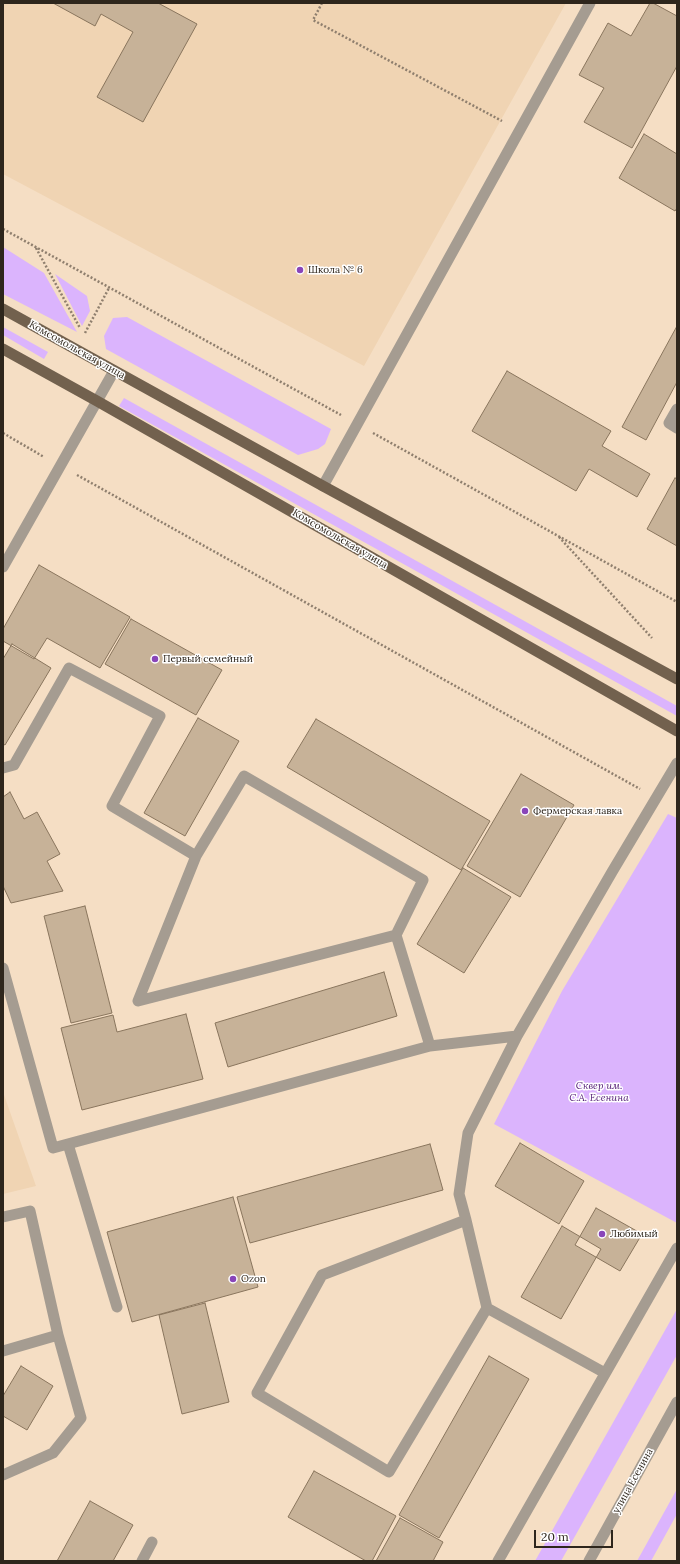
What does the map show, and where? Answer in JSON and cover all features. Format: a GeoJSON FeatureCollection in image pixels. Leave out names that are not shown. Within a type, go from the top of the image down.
{"type":"FeatureCollection","features":[{"type":"Feature","properties":{"kind":"main road","name":"Комсомольская улица"},"geometry":{"type":"LineString","coordinates":[[3,309],[322,486],[677,679]]}},
{"type":"Feature","properties":{"kind":"main road","name":"Комсомольская улица"},"geometry":{"type":"LineString","coordinates":[[3,349],[677,731]]}},
{"type":"Feature","properties":{"kind":"street"},"geometry":{"type":"LineString","coordinates":[[322,486],[590,3]]}},
{"type":"Feature","properties":{"kind":"street"},"geometry":{"type":"LineString","coordinates":[[3,567],[114,371]]}},
{"type":"Feature","properties":{"kind":"street"},"geometry":{"type":"LineString","coordinates":[[677,409],[669,424],[677,428]]}},
{"type":"Feature","properties":{"kind":"street"},"geometry":{"type":"LineString","coordinates":[[3,768],[14,765],[68,668],[160,716],[112,806],[196,856]]}},
{"type":"Feature","properties":{"kind":"street"},"geometry":{"type":"LineString","coordinates":[[466,1220],[322,1275],[257,1393],[389,1472],[487,1308],[466,1220],[459,1194],[468,1133],[517,1036],[677,763]]}},
{"type":"Feature","properties":{"kind":"street"},"geometry":{"type":"LineString","coordinates":[[396,935],[138,1001],[196,856],[244,776],[423,880],[396,935],[430,1046]]}},
{"type":"Feature","properties":{"kind":"street"},"geometry":{"type":"LineString","coordinates":[[3,968],[53,1148],[430,1046],[517,1036]]}},
{"type":"Feature","properties":{"kind":"street"},"geometry":{"type":"LineString","coordinates":[[68,1144],[117,1307]]}},
{"type":"Feature","properties":{"kind":"street"},"geometry":{"type":"LineString","coordinates":[[3,1217],[30,1211],[58,1335],[81,1418],[53,1453],[3,1475]]}},
{"type":"Feature","properties":{"kind":"street"},"geometry":{"type":"LineString","coordinates":[[498,1561],[677,1248]]}},
{"type":"Feature","properties":{"kind":"street"},"geometry":{"type":"LineString","coordinates":[[487,1308],[605,1373]]}},
{"type":"Feature","properties":{"kind":"street"},"geometry":{"type":"LineString","coordinates":[[3,1351],[58,1335]]}},
{"type":"Feature","properties":{"kind":"street","name":"улица Есенина"},"geometry":{"type":"LineString","coordinates":[[588,1561],[677,1402]]}},
{"type":"Feature","properties":{"kind":"street"},"geometry":{"type":"LineString","coordinates":[[142,1561],[152,1542]]}},
{"type":"Feature","properties":{"kind":"path"},"geometry":{"type":"LineString","coordinates":[[322,3],[313,20],[519,130]]}},
{"type":"Feature","properties":{"kind":"path"},"geometry":{"type":"LineString","coordinates":[[36,247],[84,336],[109,288]]}},
{"type":"Feature","properties":{"kind":"path"},"geometry":{"type":"LineString","coordinates":[[3,433],[656,798]]}},
{"type":"Feature","properties":{"kind":"path"},"geometry":{"type":"LineString","coordinates":[[557,535],[652,638]]}},
{"type":"Feature","properties":{"kind":"shaded area","name":"Школа № 6"},"geometry":{"type":"Polygon","coordinates":[[[3,3],[566,3],[364,366],[3,174],[3,3]]]}},
{"type":"Feature","properties":{"kind":"shaded area"},"geometry":{"type":"Polygon","coordinates":[[[3,1092],[36,1186],[3,1194],[3,1092]]]}},
{"type":"Feature","properties":{"kind":"green space"},"geometry":{"type":"Polygon","coordinates":[[[3,247],[44,273],[77,332],[3,294],[3,247]]]}},
{"type":"Feature","properties":{"kind":"green space"},"geometry":{"type":"Polygon","coordinates":[[[55,274],[87,296],[90,311],[82,326],[55,274]]]}},
{"type":"Feature","properties":{"kind":"green space"},"geometry":{"type":"Polygon","coordinates":[[[127,317],[331,429],[325,444],[318,449],[298,455],[106,349],[104,336],[113,318],[127,317]]]}},
{"type":"Feature","properties":{"kind":"green space"},"geometry":{"type":"Polygon","coordinates":[[[3,327],[48,352],[44,359],[3,335],[3,327]]]}},
{"type":"Feature","properties":{"kind":"green space"},"geometry":{"type":"Polygon","coordinates":[[[124,398],[677,706],[677,716],[119,406],[124,398]]]}},
{"type":"Feature","properties":{"kind":"green space","name":"Сквер им. С.А. Есенина"},"geometry":{"type":"Polygon","coordinates":[[[668,814],[677,818],[677,1223],[494,1124],[562,991],[668,814]]]}},
{"type":"Feature","properties":{"kind":"green space"},"geometry":{"type":"Polygon","coordinates":[[[677,1309],[677,1355],[561,1561],[535,1561],[677,1309]]]}},
{"type":"Feature","properties":{"kind":"green space"},"geometry":{"type":"Polygon","coordinates":[[[677,1489],[677,1514],[651,1561],[637,1561],[677,1489]]]}},
{"type":"Feature","properties":{"kind":"building"},"geometry":{"type":"Polygon","coordinates":[[[53,3],[158,3],[197,24],[143,122],[97,97],[133,32],[101,14],[95,26],[53,3]]]}},
{"type":"Feature","properties":{"kind":"building"},"geometry":{"type":"Polygon","coordinates":[[[650,3],[653,3],[677,16],[677,66],[632,148],[584,122],[604,88],[579,75],[608,23],[631,36],[650,3]]]}},
{"type":"Feature","properties":{"kind":"building"},"geometry":{"type":"Polygon","coordinates":[[[644,134],[677,154],[677,208],[675,211],[619,178],[644,134]]]}},
{"type":"Feature","properties":{"kind":"building"},"geometry":{"type":"Polygon","coordinates":[[[677,326],[677,382],[646,440],[622,427],[677,326]]]}},
{"type":"Feature","properties":{"kind":"building"},"geometry":{"type":"Polygon","coordinates":[[[507,371],[611,431],[602,446],[650,474],[637,497],[589,469],[576,491],[472,431],[507,371]]]}},
{"type":"Feature","properties":{"kind":"building"},"geometry":{"type":"Polygon","coordinates":[[[675,478],[677,479],[677,546],[647,529],[675,478]]]}},
{"type":"Feature","properties":{"kind":"building"},"geometry":{"type":"Polygon","coordinates":[[[39,565],[130,617],[100,668],[47,638],[34,659],[3,641],[3,629],[39,565]]]}},
{"type":"Feature","properties":{"kind":"building"},"geometry":{"type":"Polygon","coordinates":[[[131,619],[222,670],[196,715],[105,664],[131,619]]]}},
{"type":"Feature","properties":{"kind":"building"},"geometry":{"type":"Polygon","coordinates":[[[12,644],[51,668],[5,745],[3,744],[3,659],[12,644]]]}},
{"type":"Feature","properties":{"kind":"building"},"geometry":{"type":"Polygon","coordinates":[[[198,718],[239,741],[185,836],[144,813],[198,718]]]}},
{"type":"Feature","properties":{"kind":"building"},"geometry":{"type":"Polygon","coordinates":[[[316,719],[490,821],[461,870],[287,767],[316,719]]]}},
{"type":"Feature","properties":{"kind":"building"},"geometry":{"type":"Polygon","coordinates":[[[521,774],[574,805],[520,897],[467,866],[521,774]]]}},
{"type":"Feature","properties":{"kind":"building"},"geometry":{"type":"Polygon","coordinates":[[[10,792],[24,819],[37,812],[60,854],[47,861],[63,891],[11,903],[3,886],[3,797],[10,792]]]}},
{"type":"Feature","properties":{"kind":"building"},"geometry":{"type":"Polygon","coordinates":[[[463,868],[511,897],[464,973],[417,944],[463,868]]]}},
{"type":"Feature","properties":{"kind":"building"},"geometry":{"type":"Polygon","coordinates":[[[85,906],[112,1013],[71,1023],[44,916],[85,906]]]}},
{"type":"Feature","properties":{"kind":"building"},"geometry":{"type":"Polygon","coordinates":[[[384,972],[397,1016],[228,1067],[215,1023],[384,972]]]}},
{"type":"Feature","properties":{"kind":"building"},"geometry":{"type":"Polygon","coordinates":[[[186,1014],[203,1079],[82,1110],[61,1028],[113,1015],[117,1032],[186,1014]]]}},
{"type":"Feature","properties":{"kind":"building"},"geometry":{"type":"Polygon","coordinates":[[[520,1143],[584,1181],[559,1224],[495,1186],[520,1143]]]}},
{"type":"Feature","properties":{"kind":"building"},"geometry":{"type":"Polygon","coordinates":[[[430,1144],[443,1190],[250,1243],[237,1197],[430,1144]]]}},
{"type":"Feature","properties":{"kind":"building"},"geometry":{"type":"Polygon","coordinates":[[[233,1197],[258,1287],[132,1322],[107,1232],[233,1197]]]}},
{"type":"Feature","properties":{"kind":"building"},"geometry":{"type":"Polygon","coordinates":[[[596,1208],[642,1234],[620,1271],[575,1245],[596,1208]]]}},
{"type":"Feature","properties":{"kind":"building"},"geometry":{"type":"Polygon","coordinates":[[[562,1226],[601,1249],[561,1319],[521,1297],[562,1226]]]}},
{"type":"Feature","properties":{"kind":"building"},"geometry":{"type":"Polygon","coordinates":[[[205,1303],[229,1402],[182,1414],[159,1315],[205,1303]]]}},
{"type":"Feature","properties":{"kind":"building"},"geometry":{"type":"Polygon","coordinates":[[[489,1356],[529,1379],[439,1538],[399,1515],[489,1356]]]}},
{"type":"Feature","properties":{"kind":"building"},"geometry":{"type":"Polygon","coordinates":[[[21,1366],[53,1386],[27,1430],[3,1416],[3,1396],[21,1366]]]}},
{"type":"Feature","properties":{"kind":"building"},"geometry":{"type":"Polygon","coordinates":[[[314,1471],[396,1516],[372,1561],[366,1561],[288,1517],[314,1471]]]}},
{"type":"Feature","properties":{"kind":"building"},"geometry":{"type":"Polygon","coordinates":[[[90,1501],[133,1525],[113,1561],[57,1561],[90,1501]]]}},
{"type":"Feature","properties":{"kind":"building"},"geometry":{"type":"Polygon","coordinates":[[[400,1518],[443,1542],[433,1561],[376,1561],[400,1518]]]}},
{"type":"Feature","properties":{"kind":"place","name":"Школа № 6"},"geometry":{"type":"Point","coordinates":[300,270]}},
{"type":"Feature","properties":{"kind":"place","name":"Первый семейный"},"geometry":{"type":"Point","coordinates":[155,659]}},
{"type":"Feature","properties":{"kind":"place","name":"Фермерская лавка"},"geometry":{"type":"Point","coordinates":[525,811]}},
{"type":"Feature","properties":{"kind":"place","name":"Любимый"},"geometry":{"type":"Point","coordinates":[602,1234]}},
{"type":"Feature","properties":{"kind":"place","name":"Ozon"},"geometry":{"type":"Point","coordinates":[233,1279]}}]}
